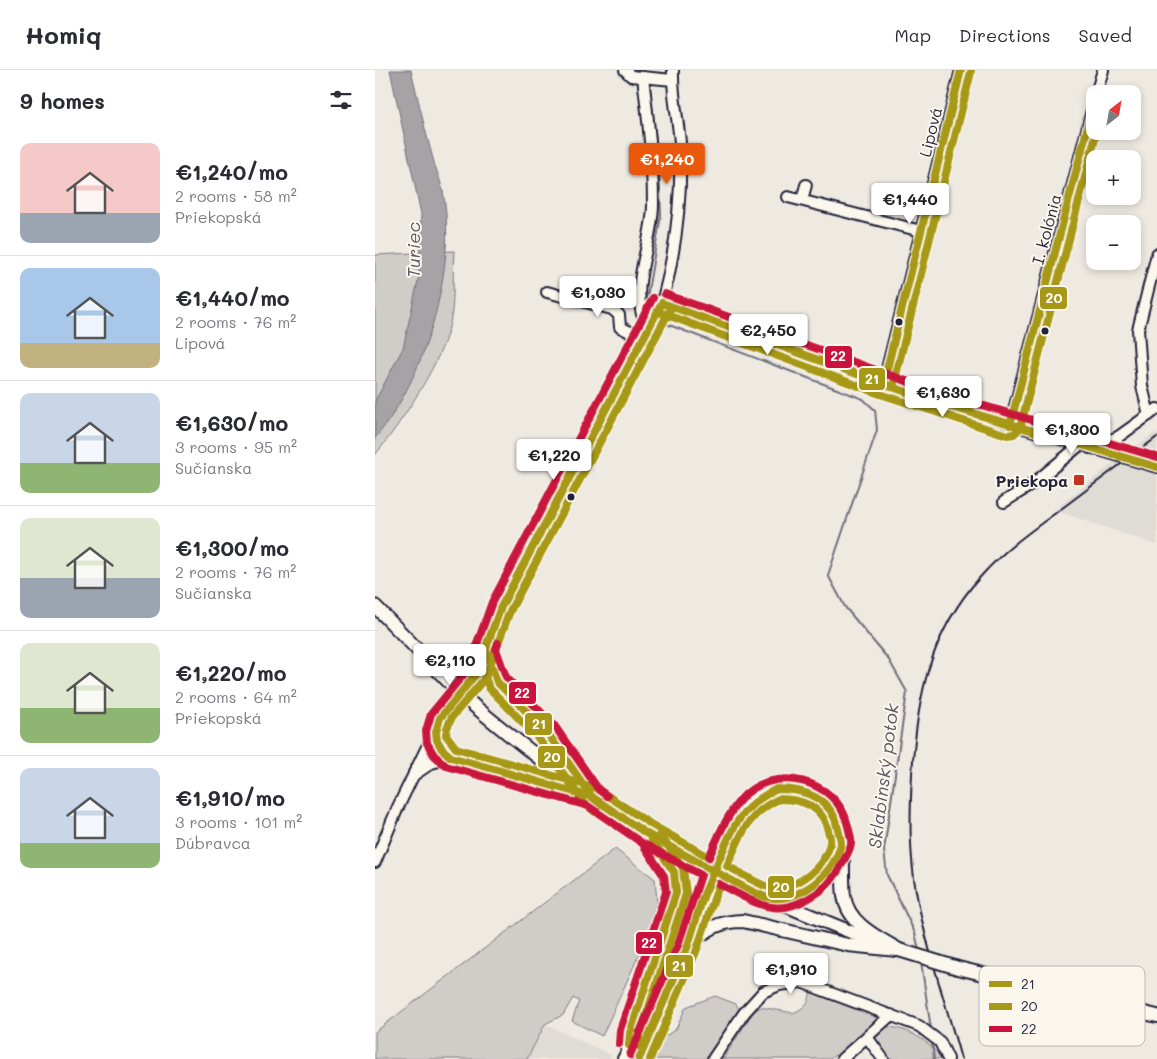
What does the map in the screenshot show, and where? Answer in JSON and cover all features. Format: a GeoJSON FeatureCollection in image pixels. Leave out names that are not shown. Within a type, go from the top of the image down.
{"type":"FeatureCollection","features":[{"type":"Feature","properties":{"kind":"main road"},"geometry":{"type":"LineString","coordinates":[[375,606],[472,704],[537,758],[635,827],[697,862],[766,897],[899,950],[979,973]]}},
{"type":"Feature","properties":{"kind":"main road"},"geometry":{"type":"LineString","coordinates":[[486,650],[497,682]]}},
{"type":"Feature","properties":{"kind":"main road"},"geometry":{"type":"LineString","coordinates":[[471,681],[486,678],[497,682],[546,731],[592,797]]}},
{"type":"Feature","properties":{"kind":"main road"},"geometry":{"type":"LineString","coordinates":[[435,730],[437,743],[451,757],[592,797]]}},
{"type":"Feature","properties":{"kind":"main road"},"geometry":{"type":"LineString","coordinates":[[415,773],[431,762],[451,757]]}},
{"type":"Feature","properties":{"kind":"main road"},"geometry":{"type":"LineString","coordinates":[[639,1059],[687,948],[703,897],[738,819],[753,801],[767,793],[789,788],[817,797],[825,803],[836,818],[841,843],[844,895],[849,911],[862,927],[899,950]]}},
{"type":"Feature","properties":{"kind":"main road"},"geometry":{"type":"LineString","coordinates":[[626,1054],[630,1033],[676,893],[674,872],[647,834]]}},
{"type":"Feature","properties":{"kind":"main road"},"geometry":{"type":"LineString","coordinates":[[766,897],[789,896],[807,890],[829,870],[841,843]]}},
{"type":"Feature","properties":{"kind":"main road"},"geometry":{"type":"LineString","coordinates":[[626,1054],[647,1016],[697,905],[703,897]]}},
{"type":"Feature","properties":{"kind":"main road"},"geometry":{"type":"LineString","coordinates":[[687,948],[711,927],[726,922],[743,921],[848,945],[899,950]]}},
{"type":"Feature","properties":{"kind":"street"},"geometry":{"type":"LineString","coordinates":[[375,862],[435,730],[447,708],[471,681],[486,650],[492,627],[501,607],[661,307],[674,247],[679,202],[680,142],[673,75],[656,78],[631,76],[625,70]]}},
{"type":"Feature","properties":{"kind":"street","name":"Lipová"},"geometry":{"type":"LineString","coordinates":[[883,385],[961,70]]}},
{"type":"Feature","properties":{"kind":"street"},"geometry":{"type":"LineString","coordinates":[[1099,85],[1103,70]]}},
{"type":"Feature","properties":{"kind":"street"},"geometry":{"type":"LineString","coordinates":[[643,77],[653,205],[639,283],[639,300],[649,331]]}},
{"type":"Feature","properties":{"kind":"street","name":"I. kolónia"},"geometry":{"type":"LineString","coordinates":[[1010,425],[1086,134]]}},
{"type":"Feature","properties":{"kind":"street"},"geometry":{"type":"LineString","coordinates":[[802,200],[806,186]]}},
{"type":"Feature","properties":{"kind":"street"},"geometry":{"type":"LineString","coordinates":[[788,197],[921,231]]}},
{"type":"Feature","properties":{"kind":"street"},"geometry":{"type":"LineString","coordinates":[[1005,502],[1085,446],[1118,437],[1153,412],[1142,386],[1138,330],[1157,254]]}},
{"type":"Feature","properties":{"kind":"street"},"geometry":{"type":"LineString","coordinates":[[547,292],[612,309],[619,315],[620,327],[649,331]]}},
{"type":"Feature","properties":{"kind":"street"},"geometry":{"type":"LineString","coordinates":[[661,307],[883,385],[1010,425],[1157,467]]}},
{"type":"Feature","properties":{"kind":"street"},"geometry":{"type":"LineString","coordinates":[[713,1059],[763,992],[786,983],[808,983],[919,1026],[940,1042],[948,1059]]}},
{"type":"Feature","properties":{"kind":"street"},"geometry":{"type":"LineString","coordinates":[[843,1059],[891,1015]]}},
{"type":"Feature","properties":{"kind":"street"},"geometry":{"type":"LineString","coordinates":[[867,1037],[883,1059]]}},
{"type":"Feature","properties":{"kind":"shaded area"},"geometry":{"type":"Polygon","coordinates":[[[390,70],[411,70],[429,144],[443,191],[446,221],[446,253],[433,321],[422,354],[409,386],[393,414],[375,438],[375,401],[403,348],[419,276],[421,214],[390,70]]]}},
{"type":"Feature","properties":{"kind":"shaded area"},"geometry":{"type":"Polygon","coordinates":[[[454,251],[452,314],[442,348],[416,397],[375,455],[375,255],[454,251]]]}},
{"type":"Feature","properties":{"kind":"shaded area"},"geometry":{"type":"Polygon","coordinates":[[[1157,431],[1157,545],[1054,510],[1112,464],[1157,431]]]}},
{"type":"Feature","properties":{"kind":"shaded area"},"geometry":{"type":"Polygon","coordinates":[[[615,849],[655,879],[658,913],[602,1036],[572,1021],[579,1001],[573,998],[563,1015],[545,1024],[527,1059],[375,1059],[375,1032],[615,849]]]}},
{"type":"Feature","properties":{"kind":"shaded area"},"geometry":{"type":"Polygon","coordinates":[[[810,989],[873,1013],[876,1017],[876,1024],[839,1058],[835,1055],[830,1059],[723,1059],[754,1011],[761,1007],[793,1013],[806,1004],[810,989]]]}},
{"type":"Feature","properties":{"kind":"shaded area"},"geometry":{"type":"Polygon","coordinates":[[[715,996],[736,1004],[740,1011],[708,1059],[647,1059],[654,1044],[676,1029],[686,1007],[715,996]]]}},
{"type":"Feature","properties":{"kind":"shaded area"},"geometry":{"type":"Polygon","coordinates":[[[545,1024],[611,1055],[609,1059],[527,1059],[545,1024]]]}},
{"type":"Feature","properties":{"kind":"shaded area"},"geometry":{"type":"Polygon","coordinates":[[[887,1027],[902,1030],[925,1041],[941,1059],[888,1059],[872,1041],[887,1027]]]}},
{"type":"Feature","properties":{"kind":"waterway","name":"Sklabinský potok"},"geometry":{"type":"LineString","coordinates":[[649,81],[659,165],[661,215],[647,297],[653,310]]}},
{"type":"Feature","properties":{"kind":"waterway","name":"Sklabinský potok"},"geometry":{"type":"LineString","coordinates":[[658,315],[669,325],[863,399],[875,410],[877,430],[828,575],[845,607],[889,660],[907,692],[884,850],[887,875],[915,933],[919,950]]}},
{"type":"Feature","properties":{"kind":"waterway","name":"Sklabinský potok"},"geometry":{"type":"LineString","coordinates":[[921,962],[931,1029]]}},
{"type":"Feature","properties":{"kind":"waterway","name":"Sklabinský potok"},"geometry":{"type":"LineString","coordinates":[[932,1042],[934,1059]]}},
{"type":"Feature","properties":{"kind":"railway"},"geometry":{"type":"LineString","coordinates":[[961,1059],[925,933],[912,862],[911,803],[914,746],[922,693],[929,668],[949,620],[964,597],[990,566],[1028,534],[1157,437]]}},
{"type":"Feature","properties":{"kind":"transit line","name":"21"},"geometry":{"type":"LineString","coordinates":[[883,385],[961,70]]}},
{"type":"Feature","properties":{"kind":"transit line","name":"20"},"geometry":{"type":"LineString","coordinates":[[893,387],[971,72]]}},
{"type":"Feature","properties":{"kind":"transit line","name":"21"},"geometry":{"type":"LineString","coordinates":[[1010,425],[1086,134]]}},
{"type":"Feature","properties":{"kind":"transit line","name":"20"},"geometry":{"type":"LineString","coordinates":[[659,312],[880,394],[1007,435],[1014,434],[1020,428],[1095,140]]}},
{"type":"Feature","properties":{"kind":"transit line","name":"22"},"geometry":{"type":"LineString","coordinates":[[665,294],[934,391],[1157,457]]}},
{"type":"Feature","properties":{"kind":"transit line","name":"22"},"geometry":{"type":"LineString","coordinates":[[630,1055],[678,945],[701,875],[642,843],[588,806],[446,766],[434,755],[427,743],[426,731],[431,714],[468,669],[492,602],[653,298]]}},
{"type":"Feature","properties":{"kind":"transit line","name":"21"},"geometry":{"type":"LineString","coordinates":[[662,303],[931,401],[1157,467]]}},
{"type":"Feature","properties":{"kind":"transit line","name":"21"},"geometry":{"type":"LineString","coordinates":[[662,303],[501,607],[476,674],[440,718],[436,732],[437,740],[442,749],[451,757],[592,797],[647,834],[714,871]]}},
{"type":"Feature","properties":{"kind":"transit line","name":"20"},"geometry":{"type":"LineString","coordinates":[[671,308],[510,611],[485,678],[452,717],[446,735],[456,748],[596,788],[652,825],[709,857]]}},
{"type":"Feature","properties":{"kind":"transit line","name":"20"},"geometry":{"type":"LineString","coordinates":[[478,639],[476,652],[489,688],[538,738],[584,803],[595,812]]}},
{"type":"Feature","properties":{"kind":"transit line","name":"21"},"geometry":{"type":"LineString","coordinates":[[488,641],[486,650],[497,682],[546,731],[592,797],[601,804]]}},
{"type":"Feature","properties":{"kind":"transit line","name":"22"},"geometry":{"type":"LineString","coordinates":[[498,643],[496,649],[506,677],[554,725],[599,790],[607,796]]}},
{"type":"Feature","properties":{"kind":"transit line","name":"22"},"geometry":{"type":"LineString","coordinates":[[709,857],[726,820],[740,800],[753,789],[769,782],[785,779],[802,781],[818,787],[831,796],[842,810],[848,826],[851,837],[849,851],[831,881],[820,891],[792,906],[769,907],[719,884]]}},
{"type":"Feature","properties":{"kind":"transit line","name":"21"},"geometry":{"type":"LineString","coordinates":[[777,789],[807,793],[823,803],[835,818],[841,844],[831,866],[813,885],[802,892],[778,898],[760,895],[714,871],[737,822],[753,804],[777,789]]}},
{"type":"Feature","properties":{"kind":"transit line","name":"20"},"geometry":{"type":"LineString","coordinates":[[779,799],[795,800],[816,810],[825,822],[830,841],[823,860],[816,869],[798,882],[778,888],[763,885],[727,866],[741,835],[752,818],[779,799]]}},
{"type":"Feature","properties":{"kind":"transit line","name":"20"},"geometry":{"type":"LineString","coordinates":[[639,1046],[640,1035],[686,894],[683,868],[660,834]]}},
{"type":"Feature","properties":{"kind":"transit line","name":"21"},"geometry":{"type":"LineString","coordinates":[[629,1045],[630,1033],[676,893],[674,872],[652,840]]}},
{"type":"Feature","properties":{"kind":"transit line","name":"22"},"geometry":{"type":"LineString","coordinates":[[619,1044],[620,1030],[666,892],[664,876],[644,846]]}},
{"type":"Feature","properties":{"kind":"transit line","name":"21"},"geometry":{"type":"LineString","coordinates":[[639,1059],[687,948],[703,897],[714,871]]}},
{"type":"Feature","properties":{"kind":"transit line","name":"20"},"geometry":{"type":"LineString","coordinates":[[650,1059],[696,952],[719,884]]}},
{"type":"Feature","properties":{"kind":"place","name":"Priekopa"},"geometry":{"type":"Point","coordinates":[1079,480]}},
{"type":"Feature","properties":{"kind":"water label","name":"Turiec"},"geometry":{"type":"Point","coordinates":[413,250]}}]}
